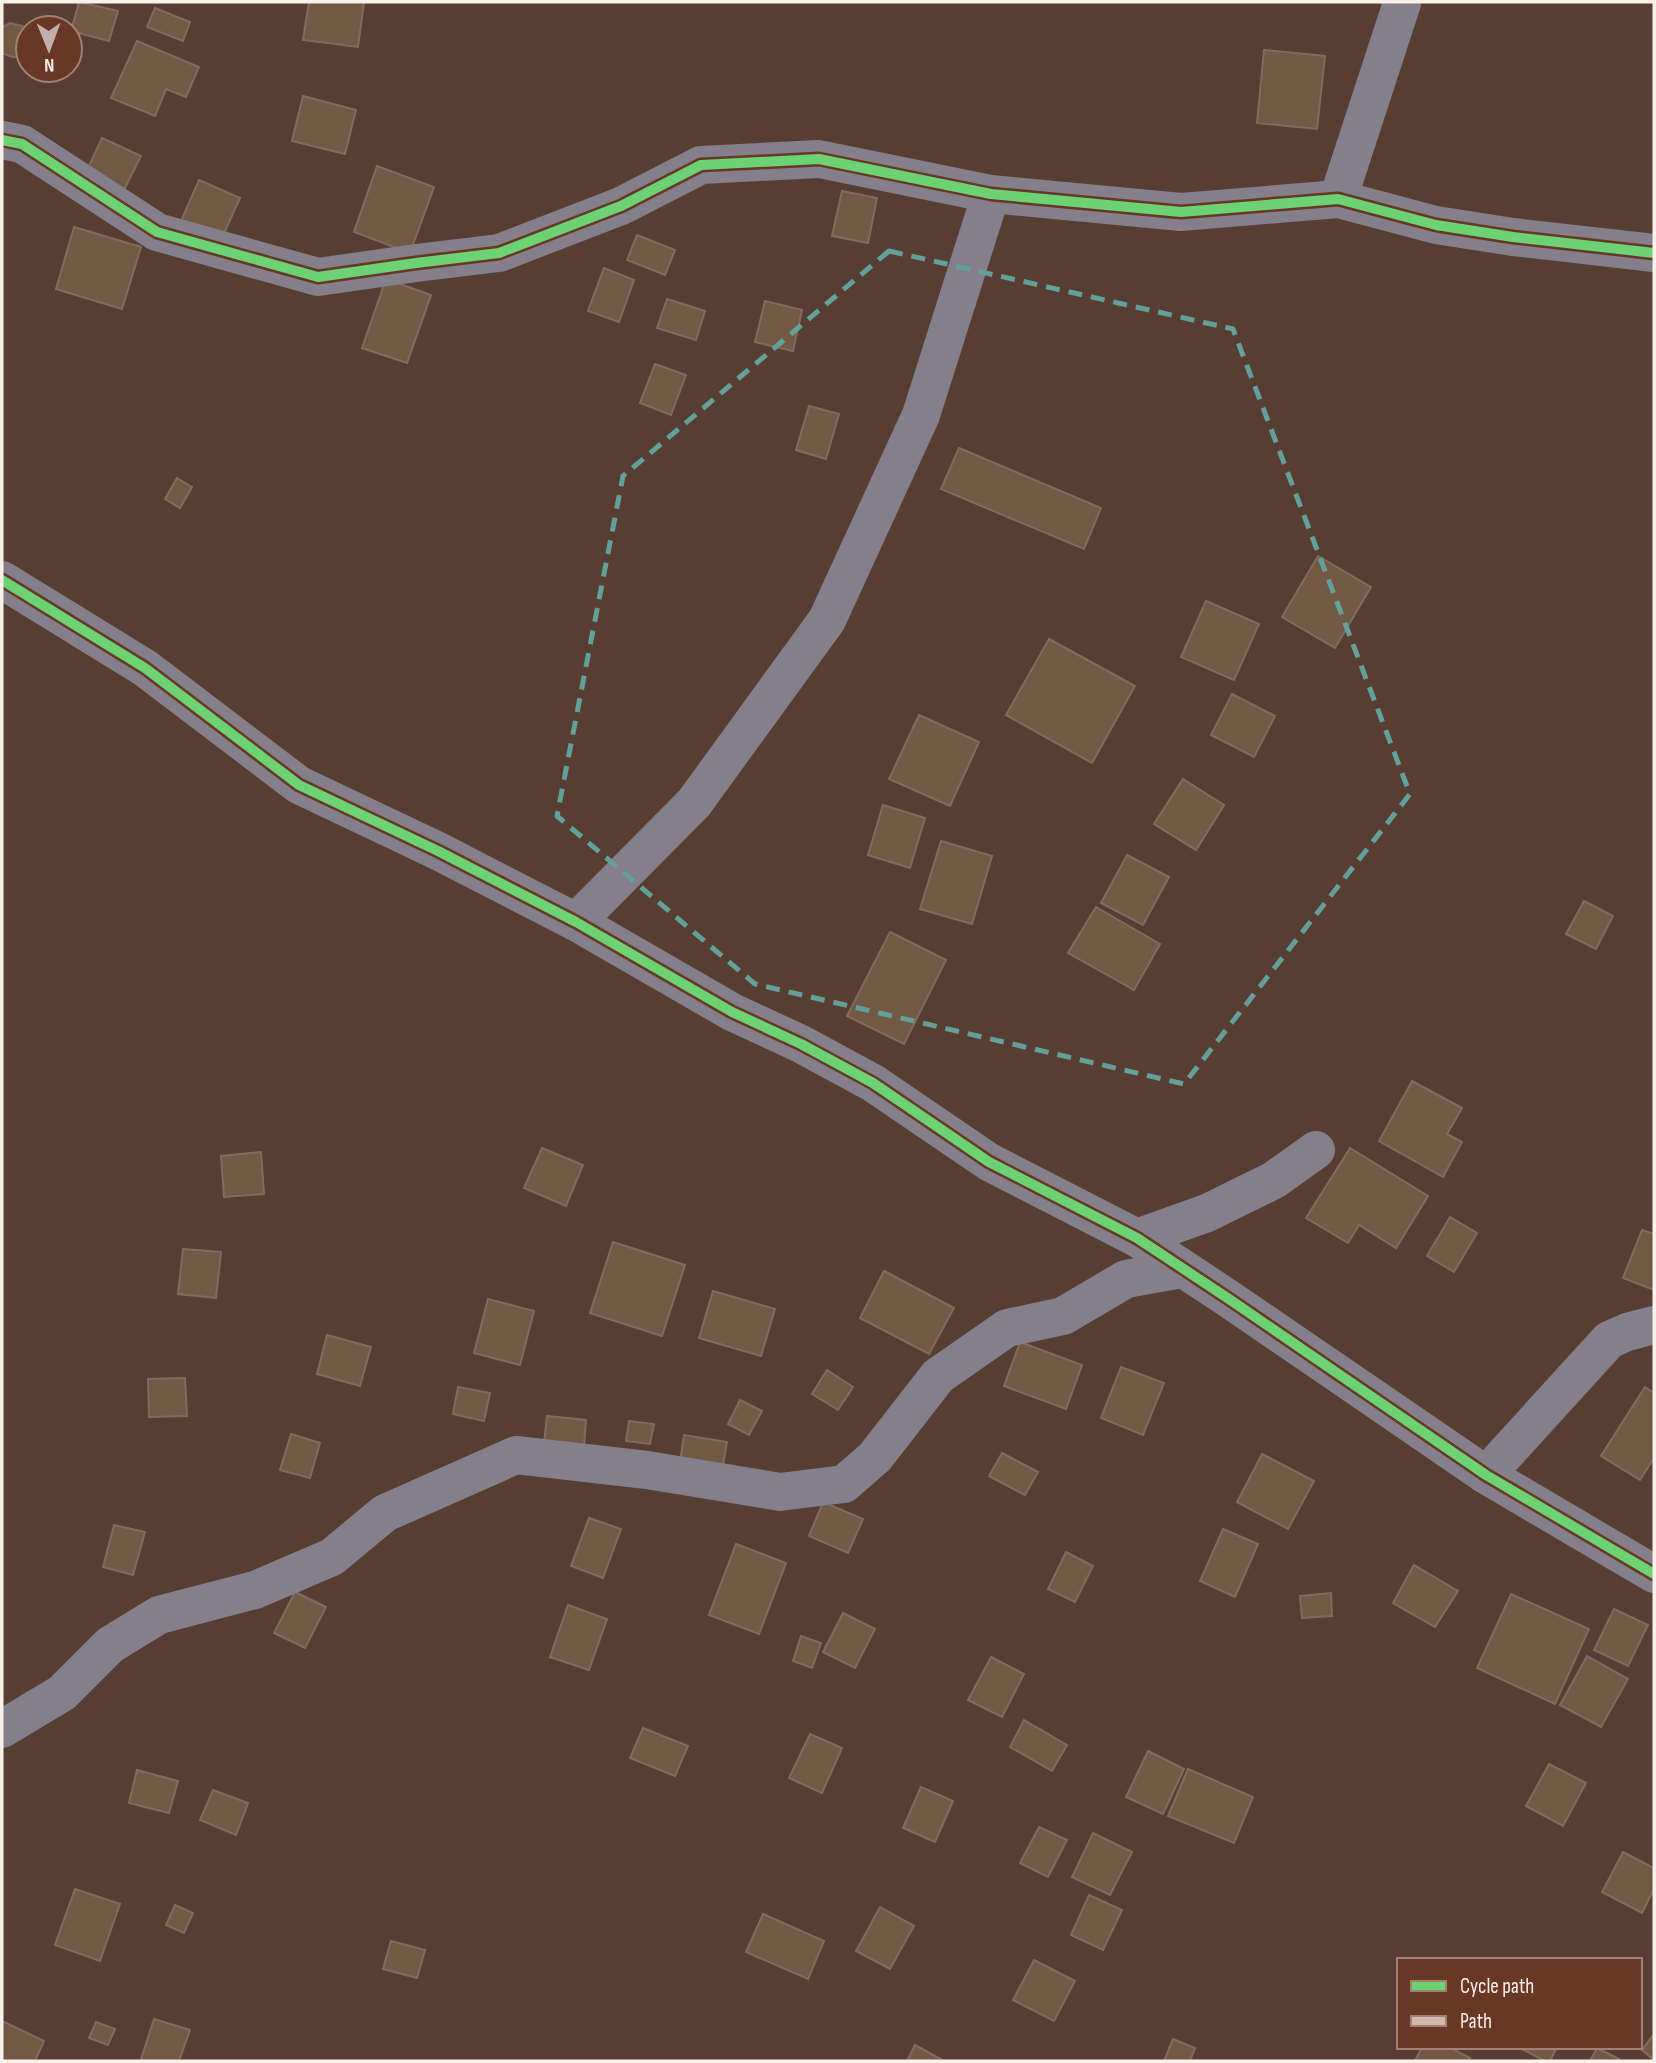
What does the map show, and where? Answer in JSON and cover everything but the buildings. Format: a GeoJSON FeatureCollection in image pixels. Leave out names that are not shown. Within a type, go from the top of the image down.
{"type":"FeatureCollection","features":[{"type":"Feature","properties":{"kind":"street"},"geometry":{"type":"LineString","coordinates":[[1338,199],[1402,3]]}},
{"type":"Feature","properties":{"kind":"street"},"geometry":{"type":"LineString","coordinates":[[2,140],[22,144],[157,232],[318,277],[499,253],[621,206],[701,165],[819,159],[991,194],[1181,212],[1338,199],[1436,225],[1654,253]]}},
{"type":"Feature","properties":{"kind":"street"},"geometry":{"type":"LineString","coordinates":[[576,922],[694,803],[827,620],[922,415],[991,194]]}},
{"type":"Feature","properties":{"kind":"street"},"geometry":{"type":"LineString","coordinates":[[2,580],[145,668],[299,785],[438,850],[576,922],[732,1012],[801,1044],[873,1083],[989,1162],[1137,1238],[1486,1475],[1654,1574]]}},
{"type":"Feature","properties":{"kind":"street"},"geometry":{"type":"LineString","coordinates":[[1137,1238],[1207,1213],[1275,1180],[1316,1150]]}},
{"type":"Feature","properties":{"kind":"street"},"geometry":{"type":"LineString","coordinates":[[2,1729],[62,1693],[110,1645],[159,1615],[255,1590],[332,1557],[385,1513],[516,1454],[647,1470],[780,1492],[844,1485],[875,1457],[938,1376],[1007,1328],[1063,1316],[1126,1279],[1182,1269]]}},
{"type":"Feature","properties":{"kind":"street"},"geometry":{"type":"LineString","coordinates":[[1486,1475],[1609,1340],[1654,1325]]}},
{"type":"Feature","properties":{"kind":"highlighted area"},"geometry":{"type":"Polygon","coordinates":[[[889,251],[1233,329],[1410,794],[1184,1084],[755,984],[557,816],[623,476],[889,251]]]}},
{"type":"Feature","properties":{"kind":"cycle path"},"geometry":{"type":"LineString","coordinates":[[2,140],[22,144],[157,232],[318,277],[499,253],[621,206],[701,165],[819,159],[991,194],[1181,212],[1338,199],[1436,225],[1654,253]]}},
{"type":"Feature","properties":{"kind":"cycle path"},"geometry":{"type":"LineString","coordinates":[[2,580],[145,668],[299,785],[438,851],[576,922],[732,1012],[801,1044],[873,1083],[989,1162],[1137,1238],[1486,1475],[1654,1574]]}}]}
